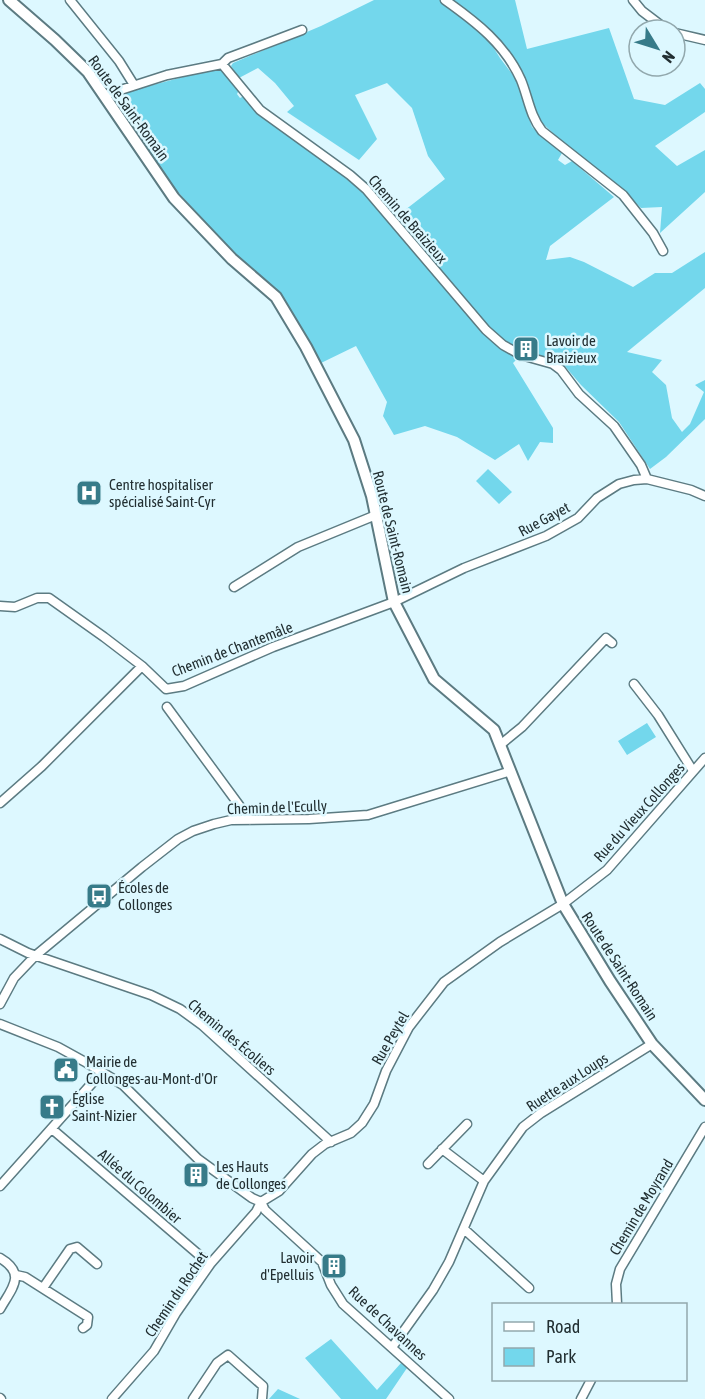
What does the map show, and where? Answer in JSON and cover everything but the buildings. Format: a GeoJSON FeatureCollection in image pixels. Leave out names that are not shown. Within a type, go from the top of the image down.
{"type":"FeatureCollection","features":[{"type":"Feature","properties":{"kind":"main road","name":"Route de Saint-Romain"},"geometry":{"type":"LineString","coordinates":[[9,0],[76,60],[105,95],[174,198],[232,259],[276,297],[306,347],[354,440],[376,515],[394,602],[434,679],[494,730],[563,904],[652,1044],[705,1100]]}},
{"type":"Feature","properties":{"kind":"street"},"geometry":{"type":"LineString","coordinates":[[70,0],[119,61],[134,85]]}},
{"type":"Feature","properties":{"kind":"street"},"geometry":{"type":"LineString","coordinates":[[445,0],[492,35],[521,79],[535,123],[622,195],[653,233],[663,251]]}},
{"type":"Feature","properties":{"kind":"street"},"geometry":{"type":"LineString","coordinates":[[633,0],[651,18]]}},
{"type":"Feature","properties":{"kind":"street"},"geometry":{"type":"LineString","coordinates":[[105,95],[194,69],[222,64],[228,58],[302,30]]}},
{"type":"Feature","properties":{"kind":"street"},"geometry":{"type":"LineString","coordinates":[[687,36],[705,40]]}},
{"type":"Feature","properties":{"kind":"street","name":"Chemin de Braizieux"},"geometry":{"type":"LineString","coordinates":[[222,64],[260,110],[366,189],[486,330],[503,345],[521,355],[553,364],[561,370],[579,394],[614,426],[641,465],[647,479]]}},
{"type":"Feature","properties":{"kind":"street","name":"Rue Gayet"},"geometry":{"type":"LineString","coordinates":[[394,602],[464,568],[546,536],[578,518],[597,498],[619,484],[647,479],[691,490],[705,496]]}},
{"type":"Feature","properties":{"kind":"street"},"geometry":{"type":"LineString","coordinates":[[234,587],[298,547],[376,515]]}},
{"type":"Feature","properties":{"kind":"street","name":"Chemin de Chantemâle"},"geometry":{"type":"LineString","coordinates":[[0,606],[15,607],[37,598],[49,598],[142,666],[166,688],[184,686],[273,647],[394,602]]}},
{"type":"Feature","properties":{"kind":"street"},"geometry":{"type":"LineString","coordinates":[[500,745],[522,727],[606,638],[612,643]]}},
{"type":"Feature","properties":{"kind":"street"},"geometry":{"type":"LineString","coordinates":[[0,802],[42,765],[142,666]]}},
{"type":"Feature","properties":{"kind":"street"},"geometry":{"type":"LineString","coordinates":[[634,684],[658,715],[693,771]]}},
{"type":"Feature","properties":{"kind":"street"},"geometry":{"type":"LineString","coordinates":[[167,707],[250,820]]}},
{"type":"Feature","properties":{"kind":"street","name":"Rue du Vieux Collonges"},"geometry":{"type":"LineString","coordinates":[[563,904],[607,870],[705,758]]}},
{"type":"Feature","properties":{"kind":"street","name":"Chemin de l'Ecully"},"geometry":{"type":"LineString","coordinates":[[0,1004],[14,978],[35,956],[101,899],[178,839],[214,824],[231,820],[341,818],[368,815],[511,771]]}},
{"type":"Feature","properties":{"kind":"street","name":"Rue Peytel"},"geometry":{"type":"LineString","coordinates":[[261,1203],[279,1191],[312,1154],[351,1133],[362,1123],[374,1104],[386,1071],[409,1027],[444,982],[500,942],[563,904]]}},
{"type":"Feature","properties":{"kind":"street","name":"Chemin des Écoliers"},"geometry":{"type":"LineString","coordinates":[[0,939],[35,956],[151,995],[180,1009],[202,1025],[331,1142]]}},
{"type":"Feature","properties":{"kind":"street","name":"Rue de Chavannes"},"geometry":{"type":"LineString","coordinates":[[0,1024],[58,1047],[123,1085],[198,1159],[261,1203],[265,1210],[322,1262],[331,1285],[343,1304],[393,1346],[449,1399]]}},
{"type":"Feature","properties":{"kind":"street","name":"Ruette aux Loups"},"geometry":{"type":"LineString","coordinates":[[393,1346],[433,1290],[464,1229],[484,1181],[523,1127],[541,1113],[652,1044]]}},
{"type":"Feature","properties":{"kind":"street"},"geometry":{"type":"LineString","coordinates":[[0,1186],[102,1072]]}},
{"type":"Feature","properties":{"kind":"street"},"geometry":{"type":"LineString","coordinates":[[428,1164],[466,1124]]}},
{"type":"Feature","properties":{"kind":"street","name":"Chemin de Moyrand"},"geometry":{"type":"LineString","coordinates":[[617,1303],[616,1284],[620,1269],[705,1127]]}},
{"type":"Feature","properties":{"kind":"street","name":"Allée du Colombier"},"geometry":{"type":"LineString","coordinates":[[52,1129],[211,1263]]}},
{"type":"Feature","properties":{"kind":"street"},"geometry":{"type":"LineString","coordinates":[[442,1149],[484,1181]]}},
{"type":"Feature","properties":{"kind":"street","name":"Chemin du Rochet"},"geometry":{"type":"LineString","coordinates":[[112,1399],[154,1351],[176,1313],[211,1263],[256,1212],[261,1203]]}},
{"type":"Feature","properties":{"kind":"street"},"geometry":{"type":"LineString","coordinates":[[464,1229],[529,1288]]}},
{"type":"Feature","properties":{"kind":"street"},"geometry":{"type":"LineString","coordinates":[[43,1288],[70,1249],[77,1247],[97,1264]]}},
{"type":"Feature","properties":{"kind":"street"},"geometry":{"type":"LineString","coordinates":[[0,1258],[14,1268],[16,1275],[13,1288],[0,1309]]}},
{"type":"Feature","properties":{"kind":"street"},"geometry":{"type":"LineString","coordinates":[[16,1275],[25,1276],[88,1317],[87,1325],[83,1328]]}},
{"type":"Feature","properties":{"kind":"street"},"geometry":{"type":"LineString","coordinates":[[193,1399],[217,1362],[228,1355],[263,1386],[262,1399]]}},
{"type":"Feature","properties":{"kind":"street"},"geometry":{"type":"LineString","coordinates":[[581,1399],[590,1381]]}},
{"type":"Feature","properties":{"kind":"green space"},"geometry":{"type":"Polygon","coordinates":[[[374,0],[515,0],[527,49],[609,28],[634,99],[665,105],[700,83],[705,89],[705,112],[655,146],[677,166],[705,150],[705,192],[660,233],[662,207],[641,208],[604,174],[572,151],[538,119],[523,72],[493,34],[475,18],[516,79],[532,127],[562,153],[558,160],[565,165],[572,161],[614,197],[550,246],[546,260],[570,257],[633,287],[655,273],[672,273],[705,252],[705,288],[627,352],[662,360],[652,372],[666,385],[672,418],[682,432],[690,424],[704,392],[695,385],[705,380],[705,419],[666,457],[650,469],[619,422],[563,364],[523,352],[502,342],[396,217],[445,179],[428,156],[412,108],[387,83],[355,95],[377,139],[359,160],[287,112],[294,106],[275,83],[258,68],[239,78],[231,66],[233,63],[321,26],[374,0]]]}},
{"type":"Feature","properties":{"kind":"green space"},"geometry":{"type":"Polygon","coordinates":[[[221,67],[239,90],[237,94],[240,98],[244,96],[259,115],[345,177],[375,204],[484,332],[519,357],[513,363],[553,428],[553,443],[540,442],[528,461],[519,444],[495,460],[457,437],[425,426],[394,435],[383,416],[387,402],[356,346],[321,363],[281,295],[235,254],[176,190],[135,129],[142,122],[135,111],[123,114],[111,96],[221,67]]]}},
{"type":"Feature","properties":{"kind":"green space"},"geometry":{"type":"Polygon","coordinates":[[[488,469],[512,492],[499,504],[476,481],[488,469]]]}},
{"type":"Feature","properties":{"kind":"green space"},"geometry":{"type":"Polygon","coordinates":[[[647,723],[656,737],[627,755],[618,741],[647,723]]]}},
{"type":"Feature","properties":{"kind":"green space"},"geometry":{"type":"Polygon","coordinates":[[[331,1339],[377,1390],[401,1363],[407,1368],[386,1399],[341,1399],[305,1358],[331,1339]]]}},
{"type":"Feature","properties":{"kind":"green space"},"geometry":{"type":"Polygon","coordinates":[[[278,1389],[300,1399],[269,1399],[278,1389]]]}},
{"type":"Feature","properties":{"kind":"place","name":"Lavoir de Braizieux"},"geometry":{"type":"Point","coordinates":[526,349]}},
{"type":"Feature","properties":{"kind":"place","name":"Centre hospitaliser spécialisé Saint-Cyr"},"geometry":{"type":"Point","coordinates":[89,493]}},
{"type":"Feature","properties":{"kind":"place","name":"Écoles de Collonges"},"geometry":{"type":"Point","coordinates":[99,896]}},
{"type":"Feature","properties":{"kind":"place","name":"Mairie de Collonges-au-Mont-d'Or"},"geometry":{"type":"Point","coordinates":[66,1070]}},
{"type":"Feature","properties":{"kind":"place","name":"Église Saint-Nizier"},"geometry":{"type":"Point","coordinates":[52,1107]}},
{"type":"Feature","properties":{"kind":"place","name":"Les Hauts de Collonges"},"geometry":{"type":"Point","coordinates":[196,1175]}},
{"type":"Feature","properties":{"kind":"place","name":"Lavoir d'Epelluis"},"geometry":{"type":"Point","coordinates":[334,1266]}}]}
